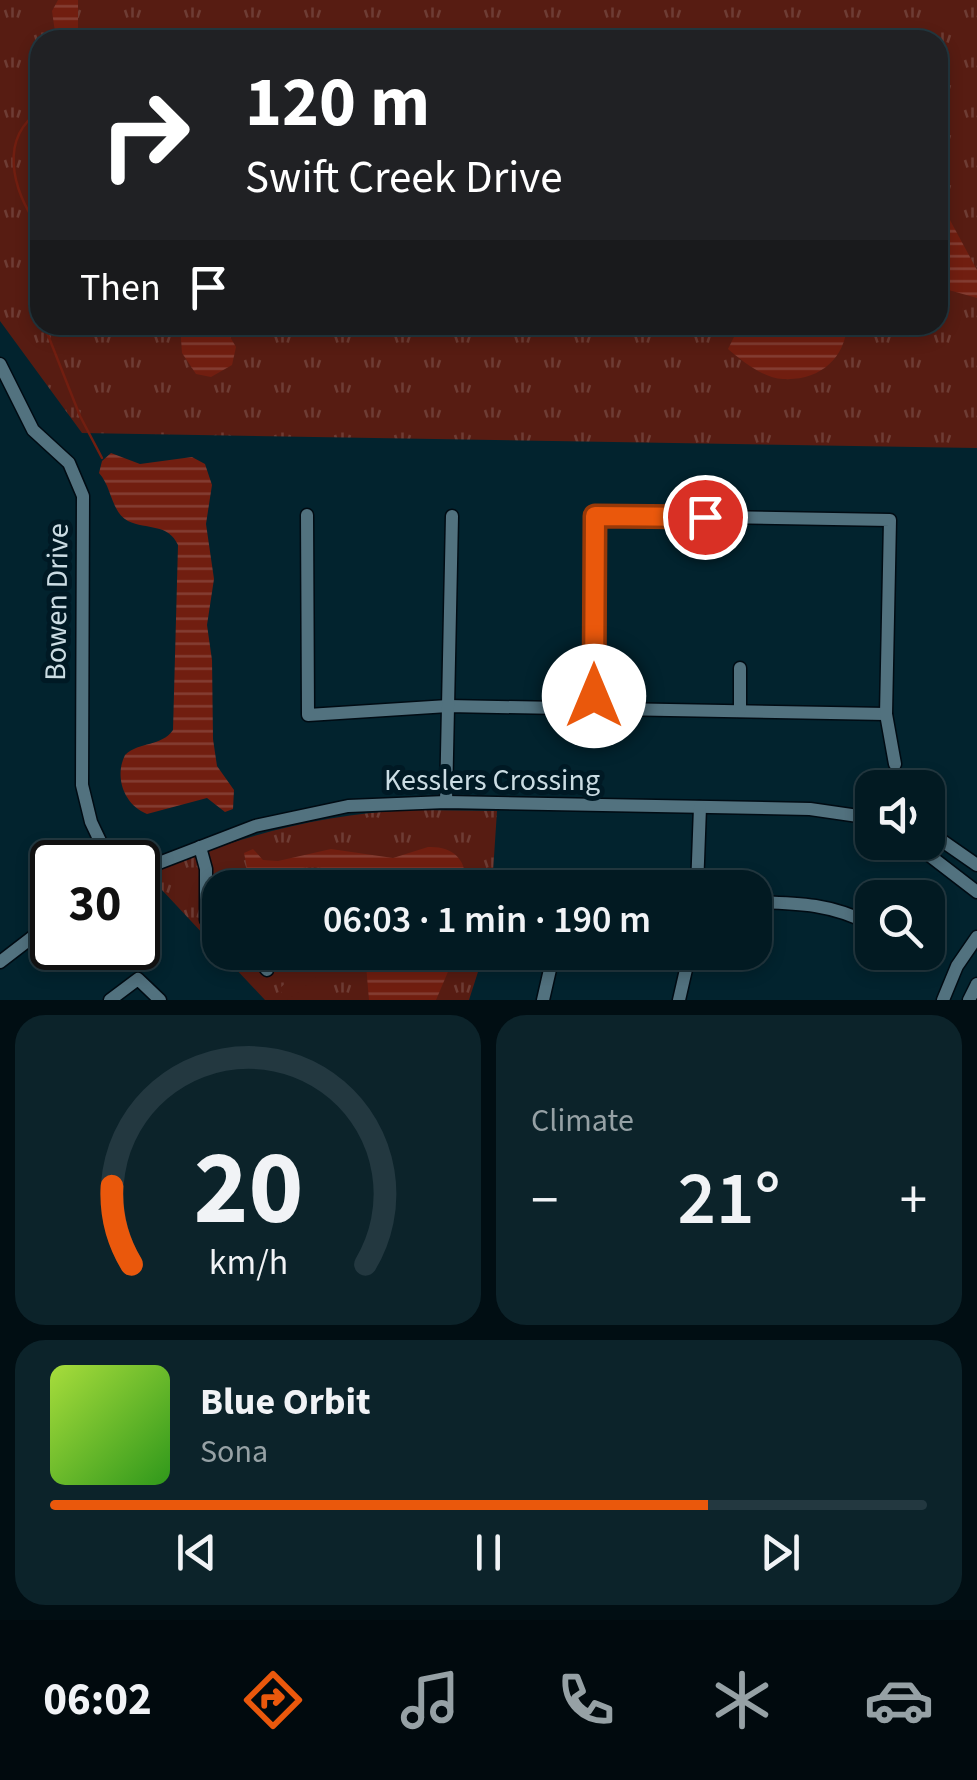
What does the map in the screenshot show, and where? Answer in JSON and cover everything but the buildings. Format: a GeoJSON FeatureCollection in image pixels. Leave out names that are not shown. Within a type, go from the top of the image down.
{"type":"FeatureCollection","features":[{"type":"Feature","properties":{"kind":"street","name":"Bowen Drive"},"geometry":{"type":"LineString","coordinates":[[0,364],[33,430],[70,464],[83,496],[82,785],[100,840]]}},
{"type":"Feature","properties":{"kind":"street"},"geometry":{"type":"LineString","coordinates":[[306,515],[308,715],[448,706],[886,714]]}},
{"type":"Feature","properties":{"kind":"street"},"geometry":{"type":"LineString","coordinates":[[446,802],[452,516]]}},
{"type":"Feature","properties":{"kind":"street"},"geometry":{"type":"LineString","coordinates":[[594,709],[595,516],[890,520],[886,714],[894,764]]}},
{"type":"Feature","properties":{"kind":"street"},"geometry":{"type":"LineString","coordinates":[[740,668],[740,711]]}},
{"type":"Feature","properties":{"kind":"street","name":"Kesslers Crossing"},"geometry":{"type":"LineString","coordinates":[[160,862],[255,826],[311,812],[446,802],[810,809],[855,816]]}},
{"type":"Feature","properties":{"kind":"street"},"geometry":{"type":"LineString","coordinates":[[698,870],[700,807]]}},
{"type":"Feature","properties":{"kind":"street"},"geometry":{"type":"LineString","coordinates":[[945,843],[977,865]]}},
{"type":"Feature","properties":{"kind":"street"},"geometry":{"type":"LineString","coordinates":[[200,847],[206,870]]}},
{"type":"Feature","properties":{"kind":"street"},"geometry":{"type":"LineString","coordinates":[[935,860],[977,892]]}},
{"type":"Feature","properties":{"kind":"street"},"geometry":{"type":"LineString","coordinates":[[772,903],[816,904],[855,916]]}},
{"type":"Feature","properties":{"kind":"street"},"geometry":{"type":"LineString","coordinates":[[944,1000],[957,966],[977,937]]}},
{"type":"Feature","properties":{"kind":"street"},"geometry":{"type":"LineString","coordinates":[[0,962],[30,939]]}},
{"type":"Feature","properties":{"kind":"street"},"geometry":{"type":"LineString","coordinates":[[542,1000],[550,970]]}},
{"type":"Feature","properties":{"kind":"street"},"geometry":{"type":"LineString","coordinates":[[679,1000],[686,970]]}},
{"type":"Feature","properties":{"kind":"street"},"geometry":{"type":"LineString","coordinates":[[110,1000],[138,978],[160,1000]]}},
{"type":"Feature","properties":{"kind":"street"},"geometry":{"type":"LineString","coordinates":[[968,1000],[977,984]]}},
{"type":"Feature","properties":{"kind":"green space"},"geometry":{"type":"Polygon","coordinates":[[[0,0],[977,0],[977,448],[82,433],[0,321],[0,0]]]}},
{"type":"Feature","properties":{"kind":"green space"},"geometry":{"type":"Polygon","coordinates":[[[497,811],[493,870],[202,870],[202,933],[160,888],[160,869],[276,830],[376,812],[497,811]]]}},
{"type":"Feature","properties":{"kind":"green space"},"geometry":{"type":"Polygon","coordinates":[[[237,970],[479,970],[469,1000],[265,1000],[237,970]]]}},
{"type":"Feature","properties":{"kind":"green space"},"geometry":{"type":"Polygon","coordinates":[[[300,970],[309,970],[316,978],[288,1000],[279,989],[300,970]]]}},
{"type":"Feature","properties":{"kind":"shaded area"},"geometry":{"type":"Polygon","coordinates":[[[58,0],[78,0],[78,30],[55,30],[52,11],[58,0]]]}},
{"type":"Feature","properties":{"kind":"shaded area"},"geometry":{"type":"Polygon","coordinates":[[[948,216],[977,270],[977,298],[948,290],[948,216]]]}},
{"type":"Feature","properties":{"kind":"shaded area"},"geometry":{"type":"Polygon","coordinates":[[[181,335],[229,335],[236,347],[232,365],[211,377],[196,374],[182,353],[181,335]]]}},
{"type":"Feature","properties":{"kind":"shaded area"},"geometry":{"type":"Polygon","coordinates":[[[735,335],[845,335],[828,366],[796,379],[775,378],[760,372],[728,349],[735,335]]]}},
{"type":"Feature","properties":{"kind":"shaded area"},"geometry":{"type":"Polygon","coordinates":[[[111,453],[140,464],[192,457],[205,464],[212,485],[206,524],[214,579],[207,625],[217,766],[234,790],[233,809],[225,812],[207,798],[147,814],[132,804],[123,789],[125,755],[163,739],[173,730],[178,545],[169,533],[135,524],[118,512],[99,473],[102,461],[111,453]]]}},
{"type":"Feature","properties":{"kind":"shaded area"},"geometry":{"type":"Polygon","coordinates":[[[437,847],[458,857],[464,870],[252,870],[247,868],[244,853],[253,849],[263,860],[278,861],[331,849],[393,858],[437,847]]]}},
{"type":"Feature","properties":{"kind":"shaded area"},"geometry":{"type":"Polygon","coordinates":[[[366,970],[449,970],[436,1000],[369,1000],[366,970]]]}},
{"type":"Feature","properties":{"kind":"waterway"},"geometry":{"type":"LineString","coordinates":[[30,119],[19,135],[14,164],[16,181],[30,213]]}},
{"type":"Feature","properties":{"kind":"waterway"},"geometry":{"type":"LineString","coordinates":[[48,335],[80,416],[102,458]]}},
{"type":"Feature","properties":{"kind":"route"},"geometry":{"type":"LineString","coordinates":[[594,696],[595,516],[705,517]]}}]}
